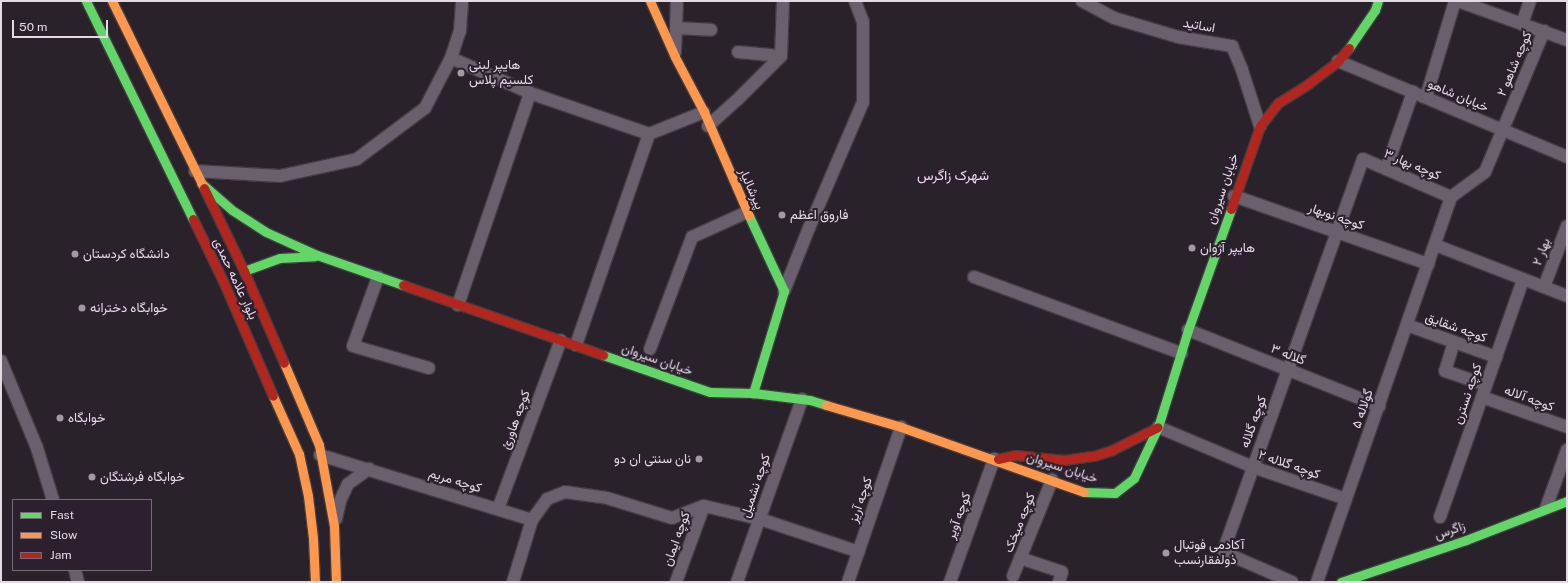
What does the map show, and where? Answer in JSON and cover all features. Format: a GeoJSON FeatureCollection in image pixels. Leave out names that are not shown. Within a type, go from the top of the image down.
{"type":"FeatureCollection","features":[{"type":"Feature","properties":{"kind":"street","name":"بلوار علامه حمدی"},"geometry":{"type":"LineString","coordinates":[[86,1],[223,281],[299,454],[308,496],[313,538],[315,582]]}},
{"type":"Feature","properties":{"kind":"street","name":"بلوار علامه حمدی"},"geometry":{"type":"LineString","coordinates":[[112,1],[244,271],[305,410],[320,455],[334,526],[336,582]]}},
{"type":"Feature","properties":{"kind":"street"},"geometry":{"type":"LineString","coordinates":[[195,171],[280,176],[357,160],[425,108],[451,58],[460,31],[462,1]]}},
{"type":"Feature","properties":{"kind":"street","name":"پیرشالیار"},"geometry":{"type":"LineString","coordinates":[[650,1],[674,57],[704,112],[708,126],[784,291]]}},
{"type":"Feature","properties":{"kind":"street"},"geometry":{"type":"LineString","coordinates":[[674,57],[677,1]]}},
{"type":"Feature","properties":{"kind":"street"},"geometry":{"type":"LineString","coordinates":[[708,126],[737,100],[780,56],[783,1]]}},
{"type":"Feature","properties":{"kind":"street"},"geometry":{"type":"LineString","coordinates":[[753,393],[784,291],[808,228],[863,102],[863,22],[855,1]]}},
{"type":"Feature","properties":{"kind":"street","name":"اساتید"},"geometry":{"type":"LineString","coordinates":[[1082,1],[1114,18],[1164,33],[1178,37],[1232,46],[1242,70],[1260,126]]}},
{"type":"Feature","properties":{"kind":"street","name":"خیابان سیروان"},"geometry":{"type":"LineString","coordinates":[[201,183],[232,210],[266,232],[317,255],[710,392],[753,393],[802,399],[901,427],[1085,492],[1115,494],[1134,478],[1158,427],[1188,330],[1234,196],[1260,126],[1278,103],[1308,84],[1338,61],[1358,37],[1375,10],[1378,1]]}},
{"type":"Feature","properties":{"kind":"street"},"geometry":{"type":"LineString","coordinates":[[1426,98],[1455,1]]}},
{"type":"Feature","properties":{"kind":"street"},"geometry":{"type":"LineString","coordinates":[[1458,1],[1567,40]]}},
{"type":"Feature","properties":{"kind":"street"},"geometry":{"type":"LineString","coordinates":[[1522,24],[1530,1]]}},
{"type":"Feature","properties":{"kind":"street"},"geometry":{"type":"LineString","coordinates":[[676,28],[711,30]]}},
{"type":"Feature","properties":{"kind":"street","name":"کوچه شاهو ۲"},"geometry":{"type":"LineString","coordinates":[[1451,197],[1485,172],[1544,32]]}},
{"type":"Feature","properties":{"kind":"street"},"geometry":{"type":"LineString","coordinates":[[738,52],[780,56]]}},
{"type":"Feature","properties":{"kind":"street"},"geometry":{"type":"LineString","coordinates":[[451,58],[530,93],[649,134],[704,112]]}},
{"type":"Feature","properties":{"kind":"street","name":"خیابان شاهو"},"geometry":{"type":"LineString","coordinates":[[1338,61],[1567,157]]}},
{"type":"Feature","properties":{"kind":"street"},"geometry":{"type":"LineString","coordinates":[[1386,169],[1413,92]]}},
{"type":"Feature","properties":{"kind":"street"},"geometry":{"type":"LineString","coordinates":[[458,305],[530,93]]}},
{"type":"Feature","properties":{"kind":"street"},"geometry":{"type":"LineString","coordinates":[[576,345],[649,134]]}},
{"type":"Feature","properties":{"kind":"street","name":"کوچه بهار ۳"},"geometry":{"type":"LineString","coordinates":[[1363,159],[1451,197]]}},
{"type":"Feature","properties":{"kind":"street","name":"کوچه گلاله"},"geometry":{"type":"LineString","coordinates":[[1292,582],[1223,552],[1363,159]]}},
{"type":"Feature","properties":{"kind":"street","name":"کوچه نوبهار"},"geometry":{"type":"LineString","coordinates":[[1234,196],[1428,264]]}},
{"type":"Feature","properties":{"kind":"street","name":"گولاله ۵"},"geometry":{"type":"LineString","coordinates":[[1317,582],[1451,197]]}},
{"type":"Feature","properties":{"kind":"street"},"geometry":{"type":"LineString","coordinates":[[650,349],[692,237],[747,212]]}},
{"type":"Feature","properties":{"kind":"street","name":"بهار ۲"},"geometry":{"type":"LineString","coordinates":[[1544,287],[1567,226]]}},
{"type":"Feature","properties":{"kind":"street"},"geometry":{"type":"LineString","coordinates":[[1435,245],[1522,280],[1567,296]]}},
{"type":"Feature","properties":{"kind":"street"},"geometry":{"type":"LineString","coordinates":[[244,271],[280,258],[317,255]]}},
{"type":"Feature","properties":{"kind":"street"},"geometry":{"type":"LineString","coordinates":[[378,276],[353,346],[429,368]]}},
{"type":"Feature","properties":{"kind":"street"},"geometry":{"type":"LineString","coordinates":[[974,277],[1181,353]]}},
{"type":"Feature","properties":{"kind":"street","name":"کوچه نسترن"},"geometry":{"type":"LineString","coordinates":[[1440,517],[1522,280]]}},
{"type":"Feature","properties":{"kind":"street","name":"کوچه شقایق"},"geometry":{"type":"LineString","coordinates":[[1407,325],[1496,357]]}},
{"type":"Feature","properties":{"kind":"street","name":"گلاله ۳"},"geometry":{"type":"LineString","coordinates":[[1188,330],[1378,406]]}},
{"type":"Feature","properties":{"kind":"street","name":"کوچه هاورئ"},"geometry":{"type":"LineString","coordinates":[[498,509],[561,340]]}},
{"type":"Feature","properties":{"kind":"street","name":"کوچه آلاله"},"geometry":{"type":"LineString","coordinates":[[1454,342],[1445,371],[1484,391],[1567,428]]}},
{"type":"Feature","properties":{"kind":"street"},"geometry":{"type":"LineString","coordinates":[[1,361],[37,448],[53,499]]}},
{"type":"Feature","properties":{"kind":"street","name":"کوچه نشمیل"},"geometry":{"type":"LineString","coordinates":[[737,582],[802,399]]}},
{"type":"Feature","properties":{"kind":"street","name":"کوچه آریز"},"geometry":{"type":"LineString","coordinates":[[848,582],[901,427]]}},
{"type":"Feature","properties":{"kind":"street","name":"خیابان سیروان"},"geometry":{"type":"LineString","coordinates":[[994,459],[1015,456],[1064,460],[1094,456],[1112,450],[1158,427]]}},
{"type":"Feature","properties":{"kind":"street","name":"کوچه گلاله ۲"},"geometry":{"type":"LineString","coordinates":[[1158,427],[1253,467],[1346,499]]}},
{"type":"Feature","properties":{"kind":"street"},"geometry":{"type":"LineString","coordinates":[[1546,508],[1567,450]]}},
{"type":"Feature","properties":{"kind":"street","name":"کوچه مریم"},"geometry":{"type":"LineString","coordinates":[[320,455],[532,520]]}},
{"type":"Feature","properties":{"kind":"street","name":"کوچه آویر"},"geometry":{"type":"LineString","coordinates":[[950,582],[994,459]]}},
{"type":"Feature","properties":{"kind":"street"},"geometry":{"type":"LineString","coordinates":[[334,526],[340,502],[348,484],[369,469]]}},
{"type":"Feature","properties":{"kind":"street","name":"کوچه میخک"},"geometry":{"type":"LineString","coordinates":[[1012,576],[1052,480]]}},
{"type":"Feature","properties":{"kind":"street"},"geometry":{"type":"LineString","coordinates":[[513,582],[532,520],[547,499],[565,492],[607,498],[672,518],[704,506],[760,519],[859,552]]}},
{"type":"Feature","properties":{"kind":"street","name":"زاگرس"},"geometry":{"type":"LineString","coordinates":[[1341,582],[1466,540],[1567,501]]}},
{"type":"Feature","properties":{"kind":"street","name":"کوچه ایمان"},"geometry":{"type":"LineString","coordinates":[[676,582],[704,506]]}},
{"type":"Feature","properties":{"kind":"street"},"geometry":{"type":"LineString","coordinates":[[1020,558],[1062,572],[1059,582]]}},
{"type":"Feature","properties":{"kind":"street"},"geometry":{"type":"LineString","coordinates":[[74,571],[78,582]]}},
{"type":"Feature","properties":{"kind":"traffic: fast"},"geometry":{"type":"LineString","coordinates":[[86,1],[193,219]]}},
{"type":"Feature","properties":{"kind":"traffic: fast"},"geometry":{"type":"LineString","coordinates":[[1349,48],[1375,10],[1378,1]]}},
{"type":"Feature","properties":{"kind":"traffic: fast"},"geometry":{"type":"LineString","coordinates":[[201,183],[232,210],[266,232],[317,255],[403,285]]}},
{"type":"Feature","properties":{"kind":"traffic: fast"},"geometry":{"type":"LineString","coordinates":[[1084,492],[1115,493],[1134,478],[1158,427],[1188,330],[1231,209]]}},
{"type":"Feature","properties":{"kind":"traffic: fast"},"geometry":{"type":"LineString","coordinates":[[749,216],[784,291],[753,393]]}},
{"type":"Feature","properties":{"kind":"traffic: fast"},"geometry":{"type":"LineString","coordinates":[[244,271],[280,258],[315,256]]}},
{"type":"Feature","properties":{"kind":"traffic: fast"},"geometry":{"type":"LineString","coordinates":[[603,355],[710,392],[753,393],[810,400],[826,405]]}},
{"type":"Feature","properties":{"kind":"traffic: fast"},"geometry":{"type":"LineString","coordinates":[[1341,582],[1466,540],[1567,501]]}},
{"type":"Feature","properties":{"kind":"traffic: slow"},"geometry":{"type":"LineString","coordinates":[[112,1],[204,188]]}},
{"type":"Feature","properties":{"kind":"traffic: slow"},"geometry":{"type":"LineString","coordinates":[[650,1],[675,57],[704,112],[749,216]]}},
{"type":"Feature","properties":{"kind":"traffic: slow"},"geometry":{"type":"LineString","coordinates":[[284,363],[319,445],[334,526],[336,582]]}},
{"type":"Feature","properties":{"kind":"traffic: slow"},"geometry":{"type":"LineString","coordinates":[[273,396],[299,454],[308,496],[313,538],[315,582]]}},
{"type":"Feature","properties":{"kind":"traffic: slow"},"geometry":{"type":"LineString","coordinates":[[826,405],[901,427],[1084,492]]}},
{"type":"Feature","properties":{"kind":"traffic: jam"},"geometry":{"type":"LineString","coordinates":[[1231,209],[1260,126],[1278,103],[1308,84],[1338,61],[1349,48]]}},
{"type":"Feature","properties":{"kind":"traffic: jam"},"geometry":{"type":"LineString","coordinates":[[204,188],[244,271],[284,363]]}},
{"type":"Feature","properties":{"kind":"traffic: jam"},"geometry":{"type":"LineString","coordinates":[[193,219],[223,281],[273,396]]}},
{"type":"Feature","properties":{"kind":"traffic: jam"},"geometry":{"type":"LineString","coordinates":[[403,285],[603,355]]}},
{"type":"Feature","properties":{"kind":"traffic: jam"},"geometry":{"type":"LineString","coordinates":[[998,459],[1015,455],[1064,460],[1094,456],[1112,450],[1158,427]]}},
{"type":"Feature","properties":{"kind":"place","name":"هایپر لبنی کلسیم پلاس"},"geometry":{"type":"Point","coordinates":[461,73]}},
{"type":"Feature","properties":{"kind":"place","name":"فاروق اعظم"},"geometry":{"type":"Point","coordinates":[782,215]}},
{"type":"Feature","properties":{"kind":"place","name":"هایپر آژوان"},"geometry":{"type":"Point","coordinates":[1192,248]}},
{"type":"Feature","properties":{"kind":"place","name":"دانشگاه کردستان"},"geometry":{"type":"Point","coordinates":[75,254]}},
{"type":"Feature","properties":{"kind":"place","name":"خوابگاه دخترانه"},"geometry":{"type":"Point","coordinates":[82,308]}},
{"type":"Feature","properties":{"kind":"place","name":"خوابگاه"},"geometry":{"type":"Point","coordinates":[60,418]}},
{"type":"Feature","properties":{"kind":"place","name":"نان سنتی ان دو"},"geometry":{"type":"Point","coordinates":[699,459]}},
{"type":"Feature","properties":{"kind":"place","name":"خوابگاه فرشتگان"},"geometry":{"type":"Point","coordinates":[92,477]}},
{"type":"Feature","properties":{"kind":"place","name":"آکادمی فوتبال ذولفقارنسب"},"geometry":{"type":"Point","coordinates":[1166,553]}},
{"type":"Feature","properties":{"kind":"district","name":"شهرک زاگرس"},"geometry":{"type":"Point","coordinates":[953,175]}}]}
